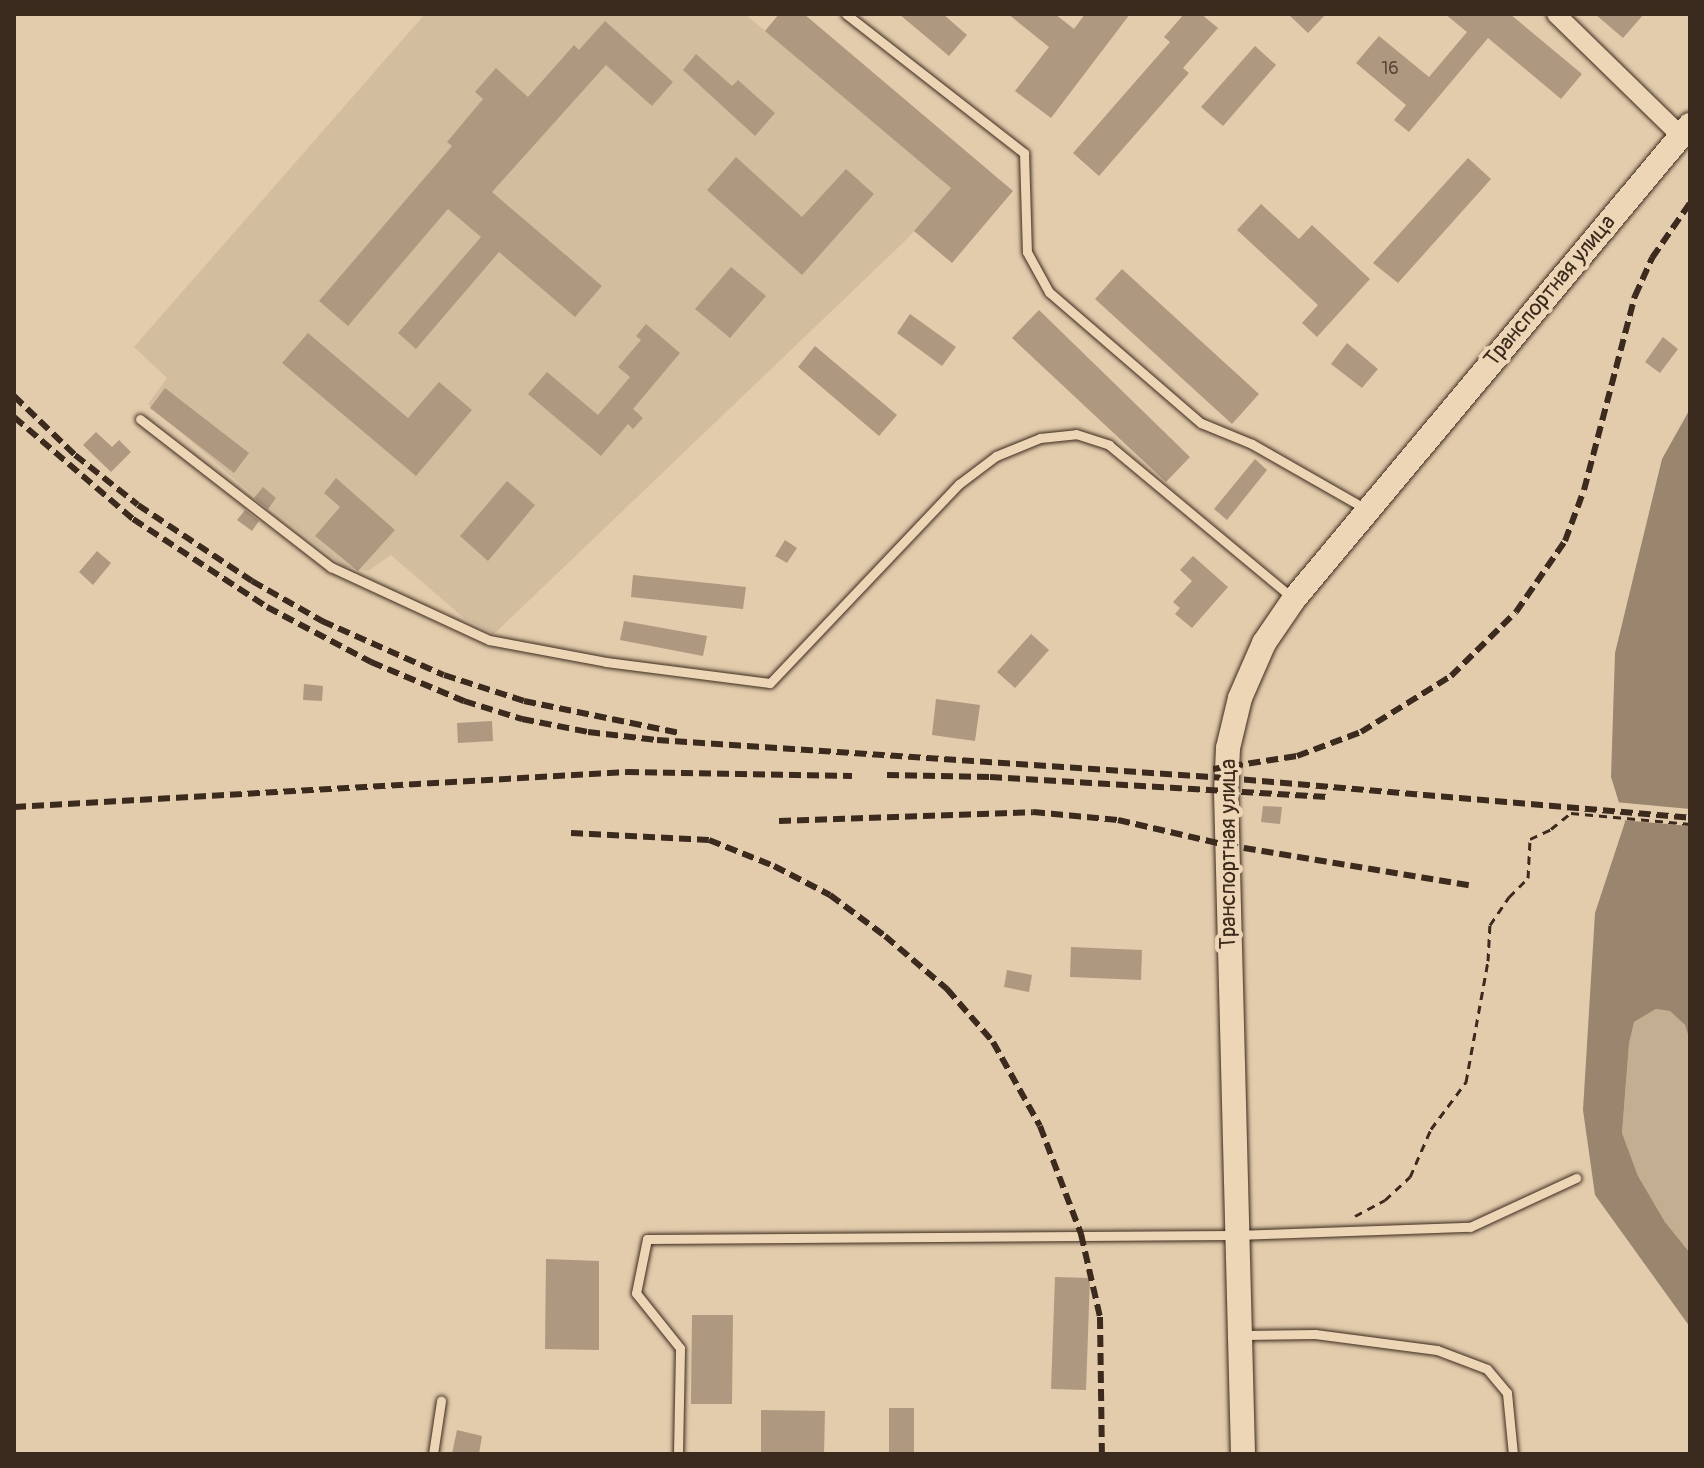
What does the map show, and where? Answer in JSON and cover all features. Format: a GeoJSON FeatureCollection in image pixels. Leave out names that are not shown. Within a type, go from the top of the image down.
{"type":"FeatureCollection","features":[{"type":"Feature","properties":{"kind":"street"},"geometry":{"type":"LineString","coordinates":[[1556,14],[1685,131]]}},
{"type":"Feature","properties":{"kind":"street","name":"Транспортная улица"},"geometry":{"type":"LineString","coordinates":[[1243,1454],[1226,768],[1240,698],[1264,643],[1294,599],[1366,509],[1685,131]]}},
{"type":"Feature","properties":{"kind":"lane"},"geometry":{"type":"LineString","coordinates":[[846,14],[1024,153],[1027,252],[1049,292],[1201,423],[1252,444],[1366,509]]}},
{"type":"Feature","properties":{"kind":"lane"},"geometry":{"type":"LineString","coordinates":[[140,419],[331,567],[489,640],[606,662],[770,683],[959,484],[996,456],[1040,438],[1076,434],[1109,445],[1294,599]]}},
{"type":"Feature","properties":{"kind":"lane"},"geometry":{"type":"LineString","coordinates":[[678,1454],[680,1348],[636,1293],[647,1239],[1236,1235],[1470,1227],[1576,1178]]}},
{"type":"Feature","properties":{"kind":"lane"},"geometry":{"type":"LineString","coordinates":[[1241,1335],[1315,1334],[1437,1350],[1487,1369],[1507,1393],[1513,1454]]}},
{"type":"Feature","properties":{"kind":"lane"},"geometry":{"type":"LineString","coordinates":[[433,1454],[441,1401]]}},
{"type":"Feature","properties":{"kind":"path"},"geometry":{"type":"LineString","coordinates":[[1328,1230],[1385,1200],[1410,1177],[1431,1129],[1466,1082],[1488,961],[1490,925],[1509,897],[1528,878],[1530,839],[1551,829],[1571,813],[1690,824]]}},
{"type":"Feature","properties":{"kind":"shaded area"},"geometry":{"type":"Polygon","coordinates":[[[425,14],[745,14],[951,188],[908,238],[494,634],[465,619],[391,555],[368,571],[343,566],[244,487],[148,404],[167,378],[134,347],[425,14]]]}},
{"type":"Feature","properties":{"kind":"shaded area"},"geometry":{"type":"Polygon","coordinates":[[[1690,409],[1690,1041],[1685,1025],[1670,1011],[1656,1009],[1634,1022],[1629,1044],[1622,1133],[1638,1176],[1665,1222],[1690,1253],[1690,1327],[1595,1195],[1583,1110],[1595,913],[1625,822],[1611,777],[1615,653],[1662,459],[1690,409]]]}},
{"type":"Feature","properties":{"kind":"shaded area"},"geometry":{"type":"Polygon","coordinates":[[[1656,1009],[1670,1011],[1685,1025],[1690,1041],[1690,1253],[1665,1222],[1638,1176],[1622,1134],[1629,1044],[1634,1022],[1656,1009]]]}},
{"type":"Feature","properties":{"kind":"pier"},"geometry":{"type":"Polygon","coordinates":[[[1615,802],[1690,809],[1690,826],[1621,820],[1615,802]]]}},
{"type":"Feature","properties":{"kind":"building"},"geometry":{"type":"Polygon","coordinates":[[[779,14],[804,14],[1013,191],[952,263],[914,231],[951,188],[765,31],[779,14]]]}},
{"type":"Feature","properties":{"kind":"building"},"geometry":{"type":"Polygon","coordinates":[[[899,14],[943,14],[967,35],[949,56],[899,14]]]}},
{"type":"Feature","properties":{"kind":"building"},"geometry":{"type":"Polygon","coordinates":[[[1008,14],[1055,14],[1074,29],[1085,14],[1130,14],[1051,118],[1015,91],[1049,47],[1008,14]]]}},
{"type":"Feature","properties":{"kind":"building"},"geometry":{"type":"Polygon","coordinates":[[[1184,14],[1201,14],[1218,28],[1183,68],[1189,73],[1099,176],[1073,153],[1170,42],[1164,37],[1184,14]]]}},
{"type":"Feature","properties":{"kind":"building"},"geometry":{"type":"Polygon","coordinates":[[[1288,14],[1326,14],[1308,33],[1288,14]]]}},
{"type":"Feature","properties":{"kind":"building"},"geometry":{"type":"Polygon","coordinates":[[[1445,14],[1510,14],[1582,74],[1561,99],[1488,38],[1409,132],[1394,120],[1406,105],[1356,63],[1379,36],[1429,77],[1467,32],[1445,14]]]}},
{"type":"Feature","properties":{"kind":"building"},"geometry":{"type":"Polygon","coordinates":[[[1595,14],[1644,14],[1623,38],[1595,14]]]}},
{"type":"Feature","properties":{"kind":"building"},"geometry":{"type":"Polygon","coordinates":[[[605,21],[673,82],[652,106],[606,65],[492,192],[602,286],[575,317],[499,252],[416,349],[398,333],[481,237],[448,209],[348,326],[319,301],[452,146],[447,142],[483,99],[475,92],[496,68],[528,97],[574,45],[579,50],[605,21]]]}},
{"type":"Feature","properties":{"kind":"building"},"geometry":{"type":"Polygon","coordinates":[[[1255,46],[1276,65],[1223,126],[1201,107],[1255,46]]]}},
{"type":"Feature","properties":{"kind":"building"},"geometry":{"type":"Polygon","coordinates":[[[696,54],[732,86],[738,80],[775,113],[755,136],[683,70],[696,54]]]}},
{"type":"Feature","properties":{"kind":"building"},"geometry":{"type":"Polygon","coordinates":[[[736,157],[802,217],[846,169],[874,194],[802,275],[707,190],[736,157]]]}},
{"type":"Feature","properties":{"kind":"building"},"geometry":{"type":"Polygon","coordinates":[[[1468,158],[1491,179],[1398,283],[1373,263],[1468,158]]]}},
{"type":"Feature","properties":{"kind":"building"},"geometry":{"type":"Polygon","coordinates":[[[1261,204],[1299,239],[1312,225],[1370,279],[1317,337],[1302,323],[1318,305],[1237,230],[1261,204]]]}},
{"type":"Feature","properties":{"kind":"building"},"geometry":{"type":"Polygon","coordinates":[[[731,267],[766,296],[730,338],[695,309],[731,267]]]}},
{"type":"Feature","properties":{"kind":"building"},"geometry":{"type":"Polygon","coordinates":[[[1122,269],[1259,394],[1232,424],[1095,299],[1122,269]]]}},
{"type":"Feature","properties":{"kind":"building"},"geometry":{"type":"Polygon","coordinates":[[[1039,310],[1190,457],[1166,482],[1012,338],[1039,310]]]}},
{"type":"Feature","properties":{"kind":"building"},"geometry":{"type":"Polygon","coordinates":[[[910,314],[956,347],[942,366],[897,333],[910,314]]]}},
{"type":"Feature","properties":{"kind":"building"},"geometry":{"type":"Polygon","coordinates":[[[646,324],[680,353],[633,409],[643,418],[633,429],[628,424],[601,456],[528,394],[547,372],[598,415],[630,377],[618,367],[641,340],[636,336],[646,324]]]}},
{"type":"Feature","properties":{"kind":"building"},"geometry":{"type":"Polygon","coordinates":[[[308,333],[408,418],[439,382],[472,410],[416,476],[282,363],[308,333]]]}},
{"type":"Feature","properties":{"kind":"building"},"geometry":{"type":"Polygon","coordinates":[[[1663,337],[1678,349],[1660,373],[1645,362],[1663,337]]]}},
{"type":"Feature","properties":{"kind":"building"},"geometry":{"type":"Polygon","coordinates":[[[1347,343],[1378,369],[1362,388],[1331,364],[1347,343]]]}},
{"type":"Feature","properties":{"kind":"building"},"geometry":{"type":"Polygon","coordinates":[[[815,346],[897,415],[879,436],[798,367],[815,346]]]}},
{"type":"Feature","properties":{"kind":"building"},"geometry":{"type":"Polygon","coordinates":[[[165,388],[249,453],[234,473],[150,408],[165,388]]]}},
{"type":"Feature","properties":{"kind":"building"},"geometry":{"type":"Polygon","coordinates":[[[96,432],[112,447],[119,440],[131,452],[111,472],[83,445],[96,432]]]}},
{"type":"Feature","properties":{"kind":"building"},"geometry":{"type":"Polygon","coordinates":[[[1255,459],[1267,470],[1227,520],[1214,509],[1255,459]]]}},
{"type":"Feature","properties":{"kind":"building"},"geometry":{"type":"Polygon","coordinates":[[[336,478],[395,530],[358,571],[315,536],[340,507],[324,493],[336,478]]]}},
{"type":"Feature","properties":{"kind":"building"},"geometry":{"type":"Polygon","coordinates":[[[507,481],[535,505],[488,561],[460,536],[507,481]]]}},
{"type":"Feature","properties":{"kind":"building"},"geometry":{"type":"Polygon","coordinates":[[[263,487],[276,498],[268,509],[254,498],[263,487]]]}},
{"type":"Feature","properties":{"kind":"building"},"geometry":{"type":"Polygon","coordinates":[[[245,510],[259,521],[252,531],[237,520],[245,510]]]}},
{"type":"Feature","properties":{"kind":"building"},"geometry":{"type":"Polygon","coordinates":[[[785,540],[797,548],[787,563],[775,556],[785,540]]]}},
{"type":"Feature","properties":{"kind":"building"},"geometry":{"type":"Polygon","coordinates":[[[97,551],[111,563],[93,585],[79,572],[97,551]]]}},
{"type":"Feature","properties":{"kind":"building"},"geometry":{"type":"Polygon","coordinates":[[[1193,556],[1228,587],[1192,628],[1175,614],[1180,608],[1173,602],[1192,581],[1180,570],[1193,556]]]}},
{"type":"Feature","properties":{"kind":"building"},"geometry":{"type":"Polygon","coordinates":[[[633,575],[746,587],[743,609],[631,597],[633,575]]]}},
{"type":"Feature","properties":{"kind":"building"},"geometry":{"type":"Polygon","coordinates":[[[624,621],[707,636],[703,656],[620,640],[624,621]]]}},
{"type":"Feature","properties":{"kind":"building"},"geometry":{"type":"Polygon","coordinates":[[[1031,634],[1049,650],[1015,688],[997,672],[1031,634]]]}},
{"type":"Feature","properties":{"kind":"building"},"geometry":{"type":"Polygon","coordinates":[[[304,684],[323,686],[322,701],[303,700],[304,684]]]}},
{"type":"Feature","properties":{"kind":"building"},"geometry":{"type":"Polygon","coordinates":[[[936,699],[980,705],[975,741],[932,735],[936,699]]]}},
{"type":"Feature","properties":{"kind":"building"},"geometry":{"type":"Polygon","coordinates":[[[492,721],[493,741],[458,743],[457,723],[492,721]]]}},
{"type":"Feature","properties":{"kind":"building"},"geometry":{"type":"Polygon","coordinates":[[[1263,806],[1282,807],[1280,824],[1261,822],[1263,806]]]}},
{"type":"Feature","properties":{"kind":"building"},"geometry":{"type":"Polygon","coordinates":[[[1071,947],[1142,950],[1141,980],[1070,977],[1071,947]]]}},
{"type":"Feature","properties":{"kind":"building"},"geometry":{"type":"Polygon","coordinates":[[[1007,970],[1032,975],[1029,992],[1004,987],[1007,970]]]}},
{"type":"Feature","properties":{"kind":"building"},"geometry":{"type":"Polygon","coordinates":[[[546,1259],[599,1261],[599,1350],[545,1349],[546,1259]]]}},
{"type":"Feature","properties":{"kind":"building"},"geometry":{"type":"Polygon","coordinates":[[[1055,1277],[1090,1278],[1086,1390],[1051,1389],[1055,1277]]]}},
{"type":"Feature","properties":{"kind":"building"},"geometry":{"type":"Polygon","coordinates":[[[692,1315],[733,1315],[732,1404],[691,1404],[692,1315]]]}},
{"type":"Feature","properties":{"kind":"building"},"geometry":{"type":"Polygon","coordinates":[[[889,1408],[914,1408],[914,1454],[889,1454],[889,1408]]]}},
{"type":"Feature","properties":{"kind":"building"},"geometry":{"type":"Polygon","coordinates":[[[761,1410],[825,1411],[824,1454],[761,1454],[761,1410]]]}},
{"type":"Feature","properties":{"kind":"building"},"geometry":{"type":"Polygon","coordinates":[[[457,1430],[482,1436],[479,1454],[452,1454],[457,1430]]]}},
{"type":"Feature","properties":{"kind":"railway"},"geometry":{"type":"LineString","coordinates":[[1213,769],[1297,756],[1361,732],[1451,676],[1516,612],[1565,541],[1584,490],[1635,296],[1652,258],[1690,203]]}},
{"type":"Feature","properties":{"kind":"railway"},"geometry":{"type":"LineString","coordinates":[[14,396],[75,455],[138,505],[252,581],[322,621],[444,675],[524,701],[680,733]]}},
{"type":"Feature","properties":{"kind":"railway"},"geometry":{"type":"LineString","coordinates":[[14,417],[133,519],[267,607],[371,662],[464,701],[522,719],[588,732],[657,740],[1226,778],[1690,818]]}},
{"type":"Feature","properties":{"kind":"railway"},"geometry":{"type":"LineString","coordinates":[[14,807],[627,772],[852,776]]}},
{"type":"Feature","properties":{"kind":"railway"},"geometry":{"type":"LineString","coordinates":[[887,775],[990,777],[1327,797]]}},
{"type":"Feature","properties":{"kind":"railway"},"geometry":{"type":"LineString","coordinates":[[779,821],[1033,812],[1118,820],[1226,845],[1474,886]]}},
{"type":"Feature","properties":{"kind":"railway"},"geometry":{"type":"LineString","coordinates":[[571,833],[709,840],[774,866],[830,895],[885,936],[947,989],[993,1042],[1040,1126],[1081,1234],[1100,1317],[1102,1454]]}}]}
